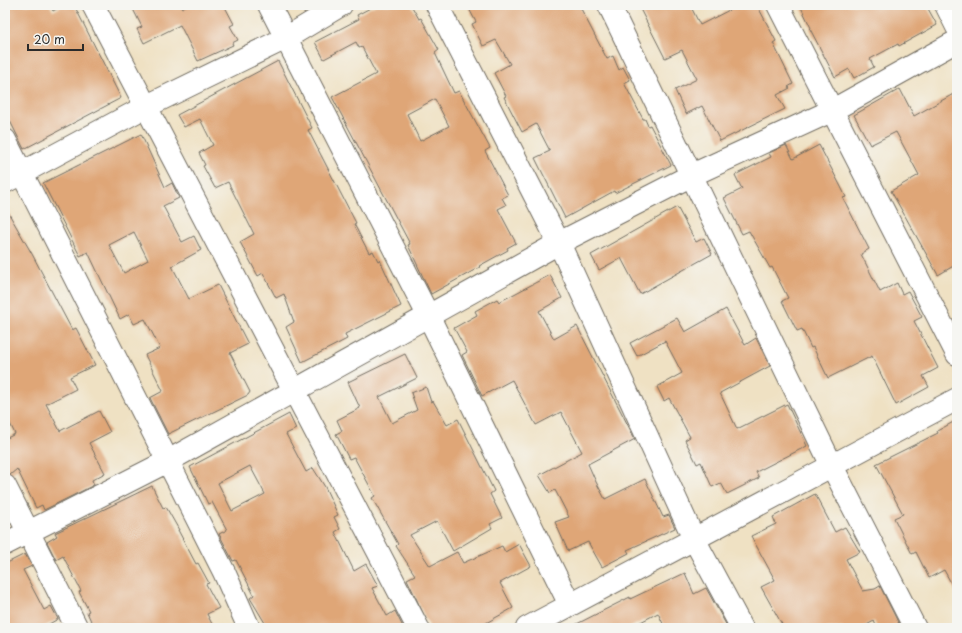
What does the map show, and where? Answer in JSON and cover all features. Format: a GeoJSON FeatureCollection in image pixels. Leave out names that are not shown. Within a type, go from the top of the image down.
{"type":"FeatureCollection","features":[{"type":"Feature","properties":{"kind":"street"},"geometry":{"type":"LineString","coordinates":[[93,5],[418,628]]}},
{"type":"Feature","properties":{"kind":"street"},"geometry":{"type":"LineString","coordinates":[[269,5],[429,316],[570,605]]}},
{"type":"Feature","properties":{"kind":"street"},"geometry":{"type":"LineString","coordinates":[[14,177],[145,107],[286,38],[341,5]]}},
{"type":"Feature","properties":{"kind":"street"},"geometry":{"type":"LineString","coordinates":[[437,5],[559,244],[694,539],[742,628]]}},
{"type":"Feature","properties":{"kind":"street"},"geometry":{"type":"LineString","coordinates":[[609,5],[832,466],[915,628]]}},
{"type":"Feature","properties":{"kind":"street"},"geometry":{"type":"LineString","coordinates":[[778,5],[831,111],[957,354]]}},
{"type":"Feature","properties":{"kind":"street"},"geometry":{"type":"LineString","coordinates":[[946,5],[957,27]]}},
{"type":"Feature","properties":{"kind":"street"},"geometry":{"type":"LineString","coordinates":[[5,544],[168,461],[559,244],[692,175],[831,111],[957,41]]}},
{"type":"Feature","properties":{"kind":"street"},"geometry":{"type":"LineString","coordinates":[[5,140],[14,177],[95,319],[224,572],[249,628]]}},
{"type":"Feature","properties":{"kind":"street"},"geometry":{"type":"LineString","coordinates":[[527,628],[957,399]]}},
{"type":"Feature","properties":{"kind":"street"},"geometry":{"type":"LineString","coordinates":[[5,486],[30,532],[77,628]]}},
{"type":"Feature","properties":{"kind":"building"},"geometry":{"type":"Polygon","coordinates":[[[5,5],[50,5],[53,11],[64,5],[74,5],[121,98],[24,149],[5,111],[5,5]]]}},
{"type":"Feature","properties":{"kind":"building"},"geometry":{"type":"Polygon","coordinates":[[[131,5],[181,5],[182,8],[187,5],[224,5],[234,24],[230,26],[238,40],[232,43],[233,45],[198,61],[180,25],[144,43],[137,29],[142,27],[131,5]]]}},
{"type":"Feature","properties":{"kind":"building"},"geometry":{"type":"Polygon","coordinates":[[[376,5],[411,5],[419,19],[421,18],[439,50],[435,53],[454,93],[459,91],[490,148],[485,151],[508,195],[502,198],[506,205],[498,209],[516,243],[507,248],[508,250],[479,266],[480,267],[431,294],[408,245],[410,244],[332,97],[376,74],[362,47],[359,48],[356,42],[324,59],[315,42],[359,19],[357,15],[376,5]],[[435,99],[407,114],[420,141],[449,126],[435,99]]]}},
{"type":"Feature","properties":{"kind":"building"},"geometry":{"type":"Polygon","coordinates":[[[467,5],[579,5],[607,59],[613,56],[619,70],[623,67],[630,80],[624,83],[643,119],[645,119],[648,126],[650,125],[671,165],[615,193],[614,191],[565,218],[535,158],[550,151],[536,124],[522,132],[504,97],[506,96],[494,73],[510,64],[496,40],[483,46],[472,24],[476,22],[467,5]]]}},
{"type":"Feature","properties":{"kind":"building"},"geometry":{"type":"Polygon","coordinates":[[[638,5],[690,5],[700,25],[739,5],[757,5],[776,41],[773,43],[793,84],[788,87],[790,88],[777,95],[785,109],[720,141],[702,106],[686,114],[675,90],[697,79],[682,50],[665,58],[638,5]]]}},
{"type":"Feature","properties":{"kind":"building"},"geometry":{"type":"Polygon","coordinates":[[[800,5],[926,5],[937,25],[899,46],[898,44],[870,59],[874,67],[854,78],[849,69],[835,77],[810,29],[811,28],[800,5]]]}},
{"type":"Feature","properties":{"kind":"building"},"geometry":{"type":"Polygon","coordinates":[[[278,61],[312,128],[308,130],[356,223],[354,224],[369,253],[373,251],[378,261],[380,260],[401,306],[345,334],[347,339],[302,362],[286,327],[294,322],[284,294],[276,298],[263,273],[258,276],[240,242],[254,234],[228,182],[215,188],[203,166],[205,165],[199,153],[213,145],[200,119],[184,127],[177,115],[278,61]]]}},
{"type":"Feature","properties":{"kind":"building"},"geometry":{"type":"Polygon","coordinates":[[[900,89],[914,116],[957,92],[957,264],[938,275],[891,191],[919,175],[896,132],[870,145],[854,115],[900,89]]]}},
{"type":"Feature","properties":{"kind":"building"},"geometry":{"type":"Polygon","coordinates":[[[141,134],[165,187],[172,183],[179,198],[163,206],[182,242],[194,236],[201,250],[172,266],[189,299],[218,285],[248,344],[230,353],[250,392],[248,395],[168,434],[150,398],[163,391],[145,355],[160,348],[145,319],[134,324],[129,314],[120,319],[88,252],[80,256],[43,183],[141,134]],[[134,232],[109,245],[124,273],[148,260],[134,232]]]}},
{"type":"Feature","properties":{"kind":"building"},"geometry":{"type":"Polygon","coordinates":[[[786,145],[793,159],[819,145],[846,197],[843,198],[869,249],[861,254],[880,292],[897,283],[902,294],[908,291],[922,317],[914,321],[938,368],[923,376],[929,387],[896,405],[872,356],[828,378],[813,347],[811,348],[802,329],[797,331],[782,301],[788,298],[772,267],[770,268],[749,231],[742,234],[724,198],[742,189],[735,175],[771,157],[769,153],[786,145]]]}},
{"type":"Feature","properties":{"kind":"building"},"geometry":{"type":"Polygon","coordinates":[[[5,207],[32,254],[72,330],[76,328],[95,365],[70,377],[76,389],[46,404],[60,431],[99,411],[110,432],[89,443],[105,473],[92,480],[94,485],[44,510],[42,505],[36,508],[17,469],[10,475],[5,474],[5,439],[15,434],[5,413],[5,207]]]}},
{"type":"Feature","properties":{"kind":"building"},"geometry":{"type":"Polygon","coordinates":[[[677,207],[696,242],[704,238],[712,254],[640,294],[621,258],[599,270],[591,255],[677,207]]]}},
{"type":"Feature","properties":{"kind":"building"},"geometry":{"type":"Polygon","coordinates":[[[550,275],[562,298],[539,311],[554,339],[577,326],[635,439],[588,464],[596,482],[605,499],[645,479],[663,517],[669,515],[675,528],[627,550],[629,553],[602,567],[588,542],[568,551],[555,522],[569,517],[555,490],[550,493],[539,475],[582,452],[561,412],[536,425],[512,380],[482,396],[462,355],[467,352],[454,328],[477,315],[475,311],[497,299],[499,302],[550,275]]]}},
{"type":"Feature","properties":{"kind":"building"},"geometry":{"type":"Polygon","coordinates":[[[726,309],[745,345],[756,338],[770,366],[720,393],[737,429],[787,404],[807,446],[756,472],[759,478],[727,494],[721,483],[712,487],[701,462],[697,464],[685,440],[690,437],[669,398],[664,401],[657,387],[682,373],[665,341],[637,356],[630,343],[677,318],[685,332],[726,309]]]}},
{"type":"Feature","properties":{"kind":"building"},"geometry":{"type":"Polygon","coordinates":[[[405,354],[417,378],[379,397],[392,423],[417,410],[411,393],[426,387],[431,402],[433,401],[447,425],[458,419],[494,491],[490,494],[502,518],[490,524],[492,528],[453,551],[437,521],[410,535],[430,566],[457,552],[463,563],[502,546],[505,552],[519,544],[531,566],[500,583],[513,608],[477,628],[430,628],[407,579],[415,575],[396,546],[398,544],[372,498],[375,496],[354,457],[349,459],[336,434],[342,431],[337,420],[360,408],[348,382],[405,354]]]}},
{"type":"Feature","properties":{"kind":"building"},"geometry":{"type":"Polygon","coordinates":[[[289,414],[296,429],[286,434],[306,472],[313,468],[325,487],[338,515],[334,517],[340,529],[335,532],[354,571],[366,564],[378,586],[372,588],[387,616],[395,611],[403,627],[268,628],[250,598],[254,595],[236,560],[233,561],[219,534],[227,530],[212,502],[208,504],[190,467],[289,414]],[[250,466],[218,483],[232,511],[265,494],[250,466]]]}},
{"type":"Feature","properties":{"kind":"building"},"geometry":{"type":"Polygon","coordinates":[[[957,420],[957,594],[944,570],[929,578],[916,552],[912,554],[894,518],[903,514],[876,464],[938,433],[937,431],[957,420]]]}},
{"type":"Feature","properties":{"kind":"building"},"geometry":{"type":"Polygon","coordinates":[[[152,486],[163,508],[166,507],[196,564],[198,563],[209,583],[206,584],[219,608],[207,614],[214,628],[94,628],[87,612],[89,611],[79,592],[81,591],[63,556],[56,560],[47,542],[57,536],[55,533],[152,486]]]}},
{"type":"Feature","properties":{"kind":"building"},"geometry":{"type":"Polygon","coordinates":[[[815,494],[835,532],[845,527],[860,552],[846,559],[863,591],[875,589],[880,586],[901,628],[877,628],[874,621],[861,628],[784,628],[761,587],[775,580],[751,536],[776,524],[773,517],[815,494]]]}},
{"type":"Feature","properties":{"kind":"building"},"geometry":{"type":"Polygon","coordinates":[[[25,554],[32,566],[23,570],[44,610],[51,606],[58,619],[42,628],[5,628],[5,564],[25,554]]]}},
{"type":"Feature","properties":{"kind":"building"},"geometry":{"type":"Polygon","coordinates":[[[685,573],[694,594],[706,588],[728,628],[665,628],[658,613],[629,628],[569,628],[630,597],[630,599],[685,573]]]}}]}
